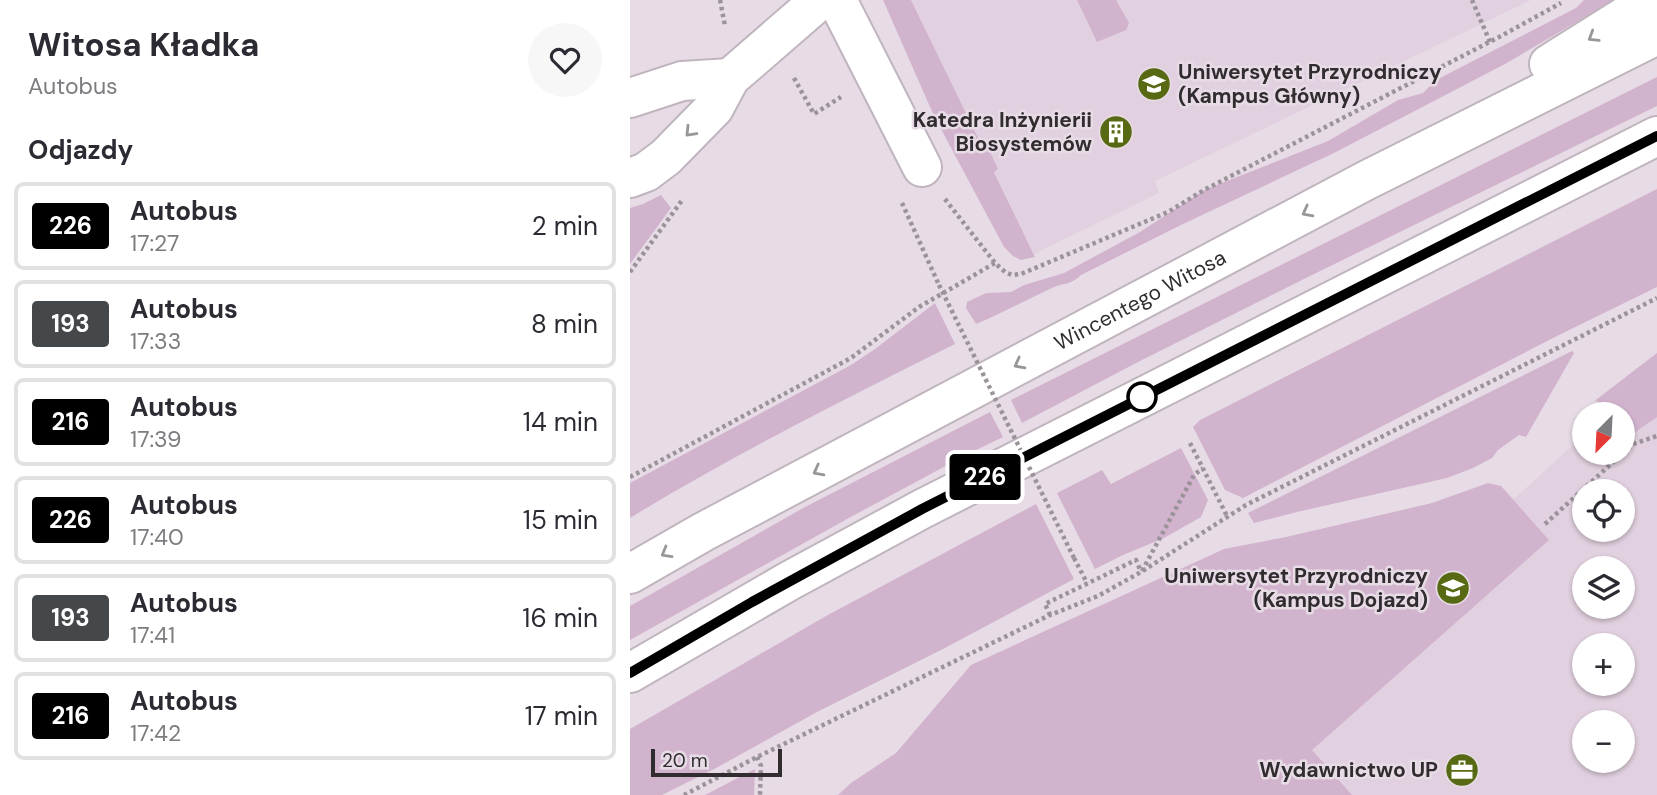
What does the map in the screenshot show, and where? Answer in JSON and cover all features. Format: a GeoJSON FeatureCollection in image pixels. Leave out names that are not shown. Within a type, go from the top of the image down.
{"type":"FeatureCollection","features":[{"type":"Feature","properties":{"kind":"main road"},"geometry":{"type":"LineString","coordinates":[[630,178],[646,172],[666,157],[714,107],[730,78],[820,0]]}},
{"type":"Feature","properties":{"kind":"main road"},"geometry":{"type":"LineString","coordinates":[[837,0],[922,167]]}},
{"type":"Feature","properties":{"kind":"main road"},"geometry":{"type":"LineString","coordinates":[[1367,180],[1651,0]]}},
{"type":"Feature","properties":{"kind":"main road","name":"Wincentego Witosa"},"geometry":{"type":"LineString","coordinates":[[630,574],[703,532],[1367,180],[1657,35]]}},
{"type":"Feature","properties":{"kind":"main road"},"geometry":{"type":"LineString","coordinates":[[630,98],[682,80],[730,78]]}},
{"type":"Feature","properties":{"kind":"main road"},"geometry":{"type":"LineString","coordinates":[[630,673],[922,509],[1657,136]]}},
{"type":"Feature","properties":{"kind":"path"},"geometry":{"type":"LineString","coordinates":[[1472,0],[1490,42]]}},
{"type":"Feature","properties":{"kind":"path"},"geometry":{"type":"LineString","coordinates":[[922,167],[995,263],[1012,275],[1021,274],[1168,212],[1204,190],[1567,0]]}},
{"type":"Feature","properties":{"kind":"path"},"geometry":{"type":"LineString","coordinates":[[630,272],[684,197]]}},
{"type":"Feature","properties":{"kind":"path"},"geometry":{"type":"LineString","coordinates":[[902,204],[939,285],[1087,583]]}},
{"type":"Feature","properties":{"kind":"path"},"geometry":{"type":"LineString","coordinates":[[630,477],[851,358],[919,307],[995,263]]}},
{"type":"Feature","properties":{"kind":"path"},"geometry":{"type":"LineString","coordinates":[[684,795],[1050,615],[1098,596],[1141,572],[1227,516],[1657,298]]}},
{"type":"Feature","properties":{"kind":"path"},"geometry":{"type":"LineString","coordinates":[[1545,524],[1633,444],[1657,436]]}},
{"type":"Feature","properties":{"kind":"path"},"geometry":{"type":"LineString","coordinates":[[1190,443],[1227,516]]}},
{"type":"Feature","properties":{"kind":"path"},"geometry":{"type":"LineString","coordinates":[[1141,572],[1194,475],[1203,468]]}},
{"type":"Feature","properties":{"kind":"path"},"geometry":{"type":"LineString","coordinates":[[1050,615],[1045,604],[1127,564],[1136,560],[1141,572]]}},
{"type":"Feature","properties":{"kind":"path"},"geometry":{"type":"LineString","coordinates":[[757,757],[761,766],[760,795]]}},
{"type":"Feature","properties":{"kind":"shaded area"},"geometry":{"type":"Polygon","coordinates":[[[883,0],[911,0],[979,140],[984,139],[998,169],[994,172],[1035,257],[1021,260],[1004,247],[934,116],[883,0]]]}},
{"type":"Feature","properties":{"kind":"shaded area","name":"Uniwersytet Przyrodniczy (Kampus Główny)"},"geometry":{"type":"Polygon","coordinates":[[[911,0],[1531,0],[1155,181],[1159,193],[1034,254],[994,171],[998,169],[984,139],[979,141],[911,0]]]}},
{"type":"Feature","properties":{"kind":"shaded area"},"geometry":{"type":"Polygon","coordinates":[[[1077,0],[1116,0],[1129,23],[1126,30],[1097,42],[1077,0]]]}},
{"type":"Feature","properties":{"kind":"shaded area"},"geometry":{"type":"Polygon","coordinates":[[[1584,0],[1614,0],[1505,64],[1334,153],[1183,224],[1073,281],[1052,288],[976,324],[966,308],[967,302],[986,293],[1011,292],[1024,285],[1064,273],[1140,232],[1204,190],[1328,141],[1398,100],[1423,93],[1436,80],[1576,8],[1584,0]]]}},
{"type":"Feature","properties":{"kind":"shaded area"},"geometry":{"type":"Polygon","coordinates":[[[1657,77],[1657,106],[1308,277],[1022,423],[1011,400],[1657,77]]]}},
{"type":"Feature","properties":{"kind":"shaded area"},"geometry":{"type":"Polygon","coordinates":[[[1657,189],[1657,287],[1243,498],[1225,490],[1193,427],[1200,420],[1657,189]]]}},
{"type":"Feature","properties":{"kind":"shaded area"},"geometry":{"type":"Polygon","coordinates":[[[661,195],[671,208],[630,264],[630,208],[661,195]]]}},
{"type":"Feature","properties":{"kind":"shaded area"},"geometry":{"type":"Polygon","coordinates":[[[935,303],[955,344],[750,449],[630,518],[630,483],[851,365],[935,303]]]}},
{"type":"Feature","properties":{"kind":"shaded area"},"geometry":{"type":"Polygon","coordinates":[[[1572,351],[1574,353],[1526,437],[1519,435],[1498,450],[1492,458],[1473,468],[1447,478],[1254,523],[1248,513],[1572,351]]]}},
{"type":"Feature","properties":{"kind":"shaded area","name":"Uniwersytet Przyrodniczy (Kampus Dojazd)"},"geometry":{"type":"Polygon","coordinates":[[[1657,353],[1657,795],[957,795],[1501,486],[1514,499],[1572,446],[1572,466],[1634,466],[1635,402],[1595,402],[1657,353]]]}},
{"type":"Feature","properties":{"kind":"shaded area"},"geometry":{"type":"Polygon","coordinates":[[[1657,353],[1657,417],[1635,432],[1635,402],[1596,400],[1657,353]]]}},
{"type":"Feature","properties":{"kind":"shaded area"},"geometry":{"type":"Polygon","coordinates":[[[990,412],[1003,437],[847,519],[630,640],[630,606],[805,507],[990,412]]]}},
{"type":"Feature","properties":{"kind":"shaded area"},"geometry":{"type":"Polygon","coordinates":[[[1181,448],[1208,500],[1201,517],[1164,538],[1095,569],[1057,493],[1102,470],[1111,484],[1181,448]]]}},
{"type":"Feature","properties":{"kind":"shaded area"},"geometry":{"type":"Polygon","coordinates":[[[1488,483],[1501,486],[1549,540],[1312,750],[1352,795],[838,795],[896,753],[971,665],[1224,549],[1432,503],[1488,483]]]}},
{"type":"Feature","properties":{"kind":"shaded area"},"geometry":{"type":"Polygon","coordinates":[[[1036,504],[1074,579],[662,795],[630,795],[630,729],[826,616],[1036,504]]]}},
{"type":"Feature","properties":{"kind":"shaded area"},"geometry":{"type":"Polygon","coordinates":[[[755,769],[754,795],[705,795],[755,769]]]}},
{"type":"Feature","properties":{"kind":"bus line","name":"226"},"geometry":{"type":"LineString","coordinates":[[630,673],[752,602],[922,509],[1657,136]]}},
{"type":"Feature","properties":{"kind":"place","name":"Uniwersytet Przyrodniczy (Kampus Główny)"},"geometry":{"type":"Point","coordinates":[1154,84]}},
{"type":"Feature","properties":{"kind":"place","name":"Katedra Inżynierii Biosystemów"},"geometry":{"type":"Point","coordinates":[1116,132]}},
{"type":"Feature","properties":{"kind":"place","name":"Uniwersytet Przyrodniczy (Kampus Dojazd)"},"geometry":{"type":"Point","coordinates":[1453,588]}},
{"type":"Feature","properties":{"kind":"place","name":"Wydawnictwo UP"},"geometry":{"type":"Point","coordinates":[1462,770]}}]}
